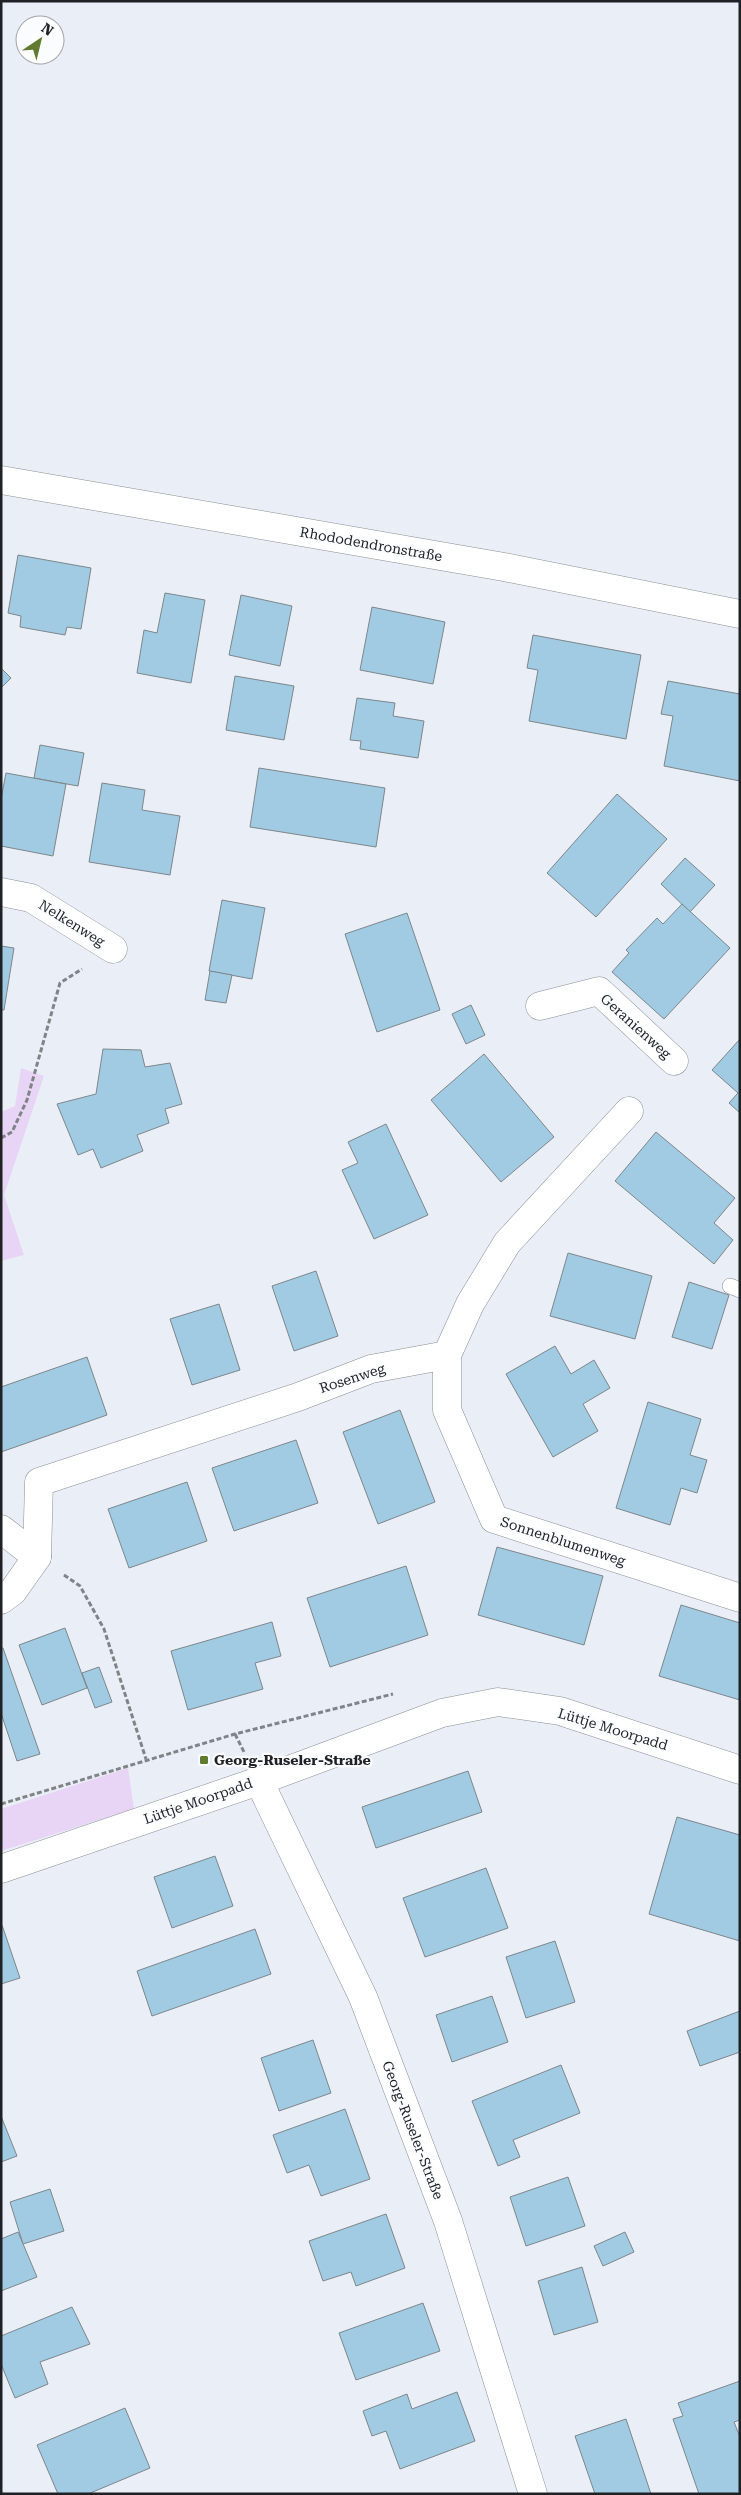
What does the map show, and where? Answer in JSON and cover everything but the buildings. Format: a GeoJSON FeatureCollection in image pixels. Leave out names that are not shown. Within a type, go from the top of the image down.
{"type":"FeatureCollection","features":[{"type":"Feature","properties":{"kind":"street","name":"Rhododendronstraße"},"geometry":{"type":"LineString","coordinates":[[1,480],[504,567],[740,614]]}},
{"type":"Feature","properties":{"kind":"street","name":"Nelkenweg"},"geometry":{"type":"LineString","coordinates":[[1,892],[31,898],[113,949]]}},
{"type":"Feature","properties":{"kind":"street","name":"Geranienweg"},"geometry":{"type":"LineString","coordinates":[[540,1006],[599,991],[674,1061]]}},
{"type":"Feature","properties":{"kind":"street"},"geometry":{"type":"LineString","coordinates":[[447,1355],[470,1304],[508,1243],[629,1111]]}},
{"type":"Feature","properties":{"kind":"street","name":"Rosenweg"},"geometry":{"type":"LineString","coordinates":[[37,1557],[39,1482],[288,1400],[371,1369],[447,1355]]}},
{"type":"Feature","properties":{"kind":"street","name":"Sonnenblumenweg"},"geometry":{"type":"LineString","coordinates":[[447,1355],[447,1410],[494,1519],[740,1598]]}},
{"type":"Feature","properties":{"kind":"street"},"geometry":{"type":"LineString","coordinates":[[1,1529],[37,1557],[13,1591],[1,1600]]}},
{"type":"Feature","properties":{"kind":"street","name":"Lüttje Moorpadd"},"geometry":{"type":"LineString","coordinates":[[1,1869],[259,1781],[442,1713],[498,1702],[560,1711],[740,1770]]}},
{"type":"Feature","properties":{"kind":"street","name":"Georg-Ruseler-Straße"},"geometry":{"type":"LineString","coordinates":[[259,1781],[363,1997],[448,2221],[533,2494]]}},
{"type":"Feature","properties":{"kind":"path"},"geometry":{"type":"LineString","coordinates":[[1,1138],[12,1132],[27,1100],[60,983],[113,949]]}},
{"type":"Feature","properties":{"kind":"path"},"geometry":{"type":"LineString","coordinates":[[37,1557],[80,1586],[104,1629],[146,1760]]}},
{"type":"Feature","properties":{"kind":"shaded area"},"geometry":{"type":"Polygon","coordinates":[[[21,1068],[44,1076],[4,1195],[24,1255],[1,1261],[1,1112],[15,1106],[21,1068]]]}},
{"type":"Feature","properties":{"kind":"shaded area"},"geometry":{"type":"Polygon","coordinates":[[[128,1768],[134,1809],[1,1851],[1,1809],[128,1768]]]}},
{"type":"Feature","properties":{"kind":"place","name":"Georg-Ruseler-Straße"},"geometry":{"type":"Point","coordinates":[204,1760]}}]}
